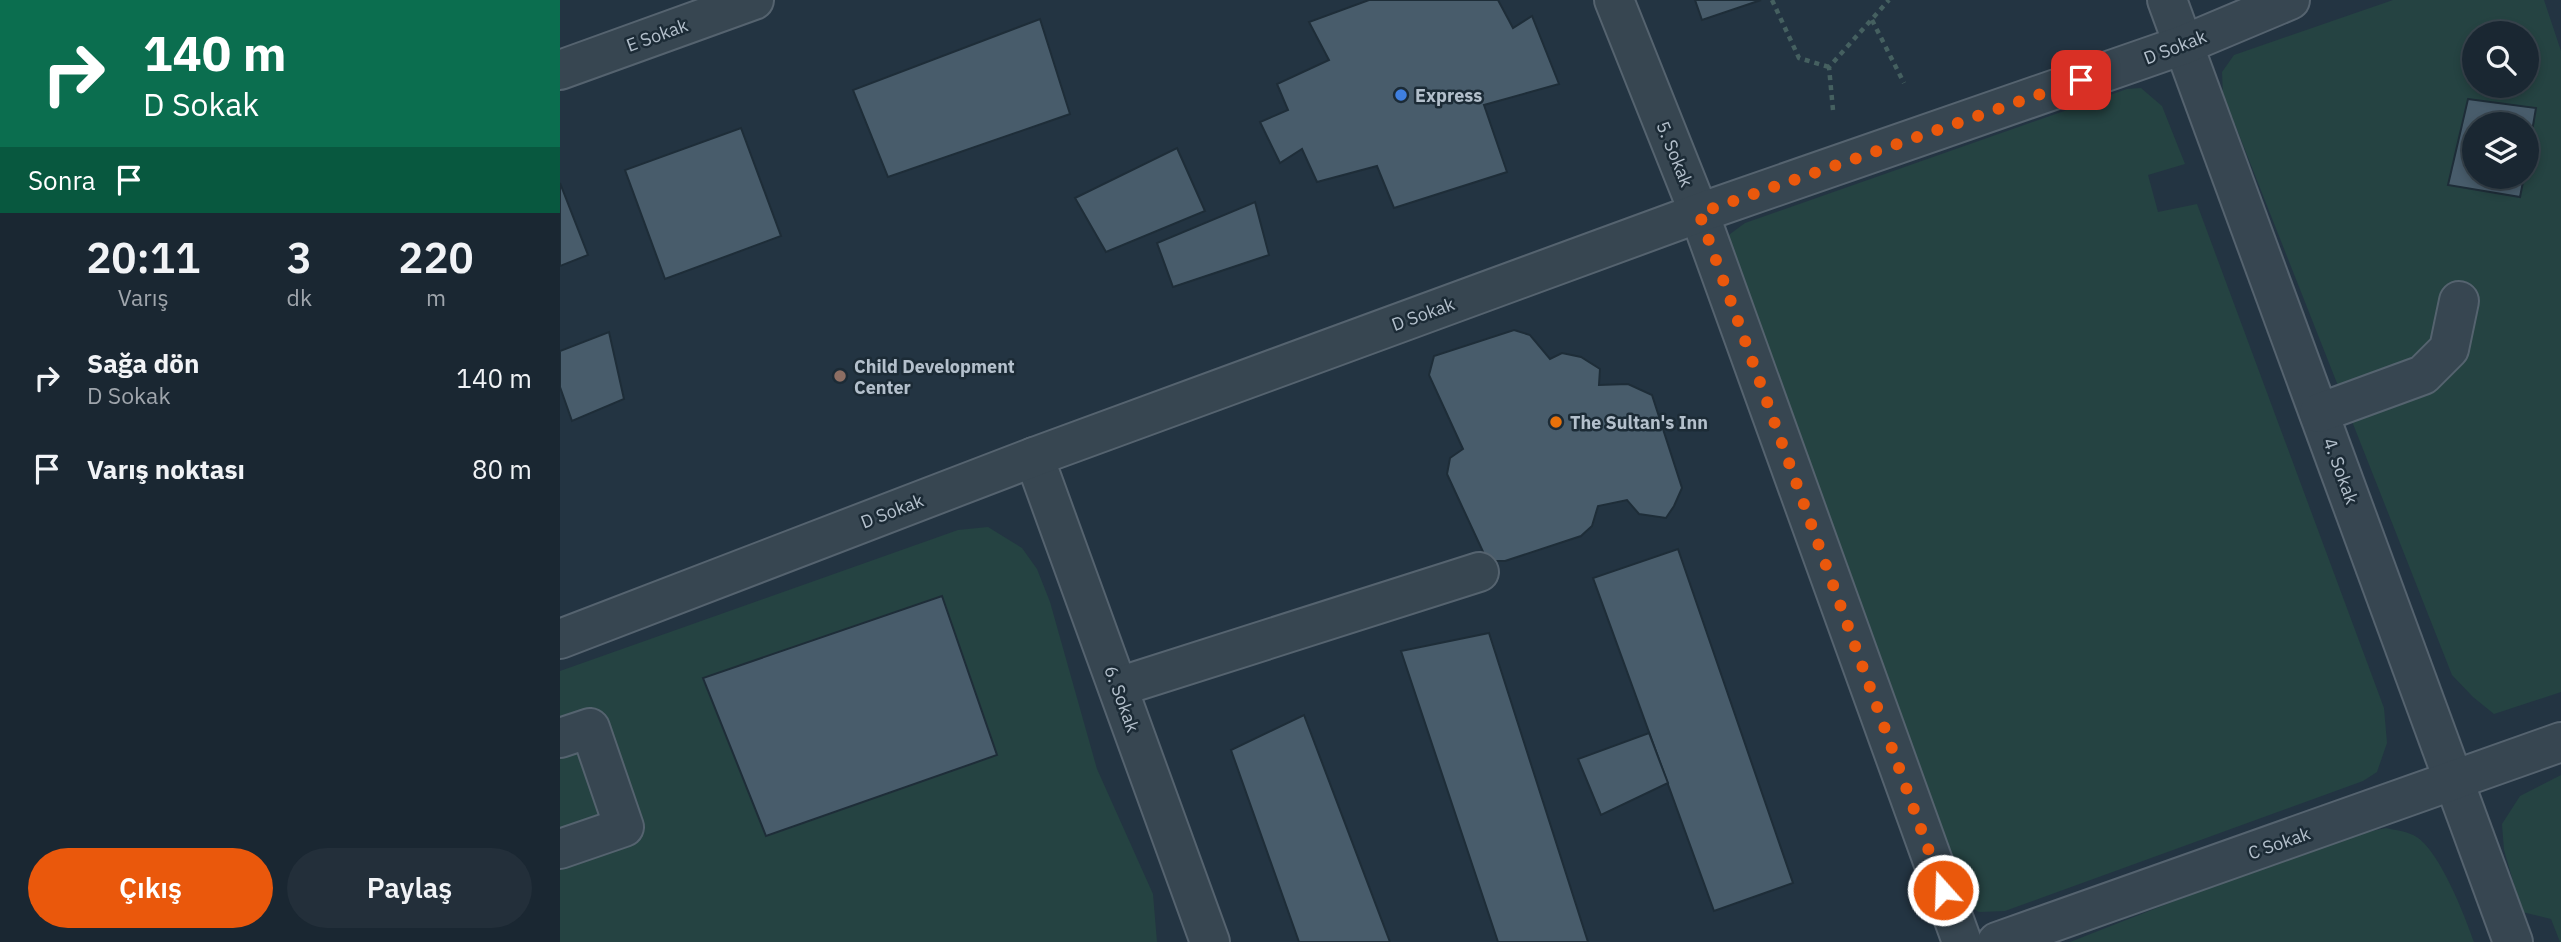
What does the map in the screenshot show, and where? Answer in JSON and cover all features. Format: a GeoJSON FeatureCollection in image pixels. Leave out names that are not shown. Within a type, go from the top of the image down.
{"type":"FeatureCollection","features":[{"type":"Feature","properties":{"kind":"lane","name":"E Sokak"},"geometry":{"type":"LineString","coordinates":[[560,70],[754,0]]}},
{"type":"Feature","properties":{"kind":"lane","name":"5. Sokak"},"geometry":{"type":"LineString","coordinates":[[1614,0],[1699,213],[1962,942]]}},
{"type":"Feature","properties":{"kind":"lane","name":"4. Sokak"},"geometry":{"type":"LineString","coordinates":[[2167,0],[2513,942]]}},
{"type":"Feature","properties":{"kind":"lane","name":"D Sokak"},"geometry":{"type":"LineString","coordinates":[[560,639],[1034,457],[1699,213],[2183,45],[2290,0]]}},
{"type":"Feature","properties":{"kind":"lane"},"geometry":{"type":"LineString","coordinates":[[2319,413],[2423,375],[2449,349],[2459,301]]}},
{"type":"Feature","properties":{"kind":"lane","name":"6. Sokak"},"geometry":{"type":"LineString","coordinates":[[1034,457],[1210,942]]}},
{"type":"Feature","properties":{"kind":"lane"},"geometry":{"type":"LineString","coordinates":[[1118,687],[1479,572]]}},
{"type":"Feature","properties":{"kind":"lane"},"geometry":{"type":"LineString","coordinates":[[560,738],[590,728],[624,827],[560,849]]}},
{"type":"Feature","properties":{"kind":"lane","name":"C Sokak"},"geometry":{"type":"LineString","coordinates":[[1997,942],[2561,742]]}},
{"type":"Feature","properties":{"kind":"path"},"geometry":{"type":"LineString","coordinates":[[1772,0],[1799,58],[1829,67]]}},
{"type":"Feature","properties":{"kind":"path"},"geometry":{"type":"LineString","coordinates":[[1833,110],[1829,67],[1889,0]]}},
{"type":"Feature","properties":{"kind":"path"},"geometry":{"type":"LineString","coordinates":[[1872,20],[1904,83]]}},
{"type":"Feature","properties":{"kind":"green space"},"geometry":{"type":"Polygon","coordinates":[[[2393,0],[2544,0],[2561,51],[2561,692],[2494,714],[2452,675],[2223,94],[2222,72],[2234,55],[2393,0]]]}},
{"type":"Feature","properties":{"kind":"green space"},"geometry":{"type":"Polygon","coordinates":[[[2141,88],[2162,106],[2185,164],[2148,175],[2158,212],[2197,204],[2384,708],[2387,743],[2377,772],[2363,781],[2005,911],[1979,912],[1962,902],[1726,237],[1745,223],[2127,89],[2141,88]]]}},
{"type":"Feature","properties":{"kind":"green space"},"geometry":{"type":"Polygon","coordinates":[[[988,527],[1022,548],[1037,569],[1050,602],[1097,769],[1153,894],[1157,942],[560,942],[560,671],[958,530],[988,527]]]}},
{"type":"Feature","properties":{"kind":"green space"},"geometry":{"type":"Polygon","coordinates":[[[2561,775],[2560,942],[2551,919],[2522,912],[2504,850],[2502,824],[2520,796],[2561,775]]]}},
{"type":"Feature","properties":{"kind":"green space"},"geometry":{"type":"Polygon","coordinates":[[[2386,828],[2413,835],[2432,853],[2450,883],[2474,942],[2070,942],[2330,840],[2386,828]]]}},
{"type":"Feature","properties":{"kind":"building","name":"Express"},"geometry":{"type":"Polygon","coordinates":[[[1369,0],[1498,0],[1513,28],[1532,16],[1559,84],[1484,105],[1507,172],[1394,208],[1377,166],[1317,182],[1302,149],[1280,163],[1260,122],[1288,110],[1277,84],[1329,60],[1309,22],[1369,0]]]}},
{"type":"Feature","properties":{"kind":"building"},"geometry":{"type":"Polygon","coordinates":[[[1695,0],[1761,0],[1702,20],[1695,0]]]}},
{"type":"Feature","properties":{"kind":"building"},"geometry":{"type":"Polygon","coordinates":[[[1040,19],[1070,114],[888,177],[853,90],[1040,19]]]}},
{"type":"Feature","properties":{"kind":"building"},"geometry":{"type":"Polygon","coordinates":[[[2468,99],[2536,108],[2535,112],[2465,112],[2468,99]]]}},
{"type":"Feature","properties":{"kind":"building"},"geometry":{"type":"Polygon","coordinates":[[[2462,125],[2462,187],[2448,185],[2462,125]]]}},
{"type":"Feature","properties":{"kind":"building"},"geometry":{"type":"Polygon","coordinates":[[[741,128],[781,236],[665,279],[625,170],[741,128]]]}},
{"type":"Feature","properties":{"kind":"building"},"geometry":{"type":"Polygon","coordinates":[[[1177,148],[1205,211],[1106,252],[1075,198],[1177,148]]]}},
{"type":"Feature","properties":{"kind":"building"},"geometry":{"type":"Polygon","coordinates":[[[560,183],[588,255],[560,266],[560,183]]]}},
{"type":"Feature","properties":{"kind":"building"},"geometry":{"type":"Polygon","coordinates":[[[2472,189],[2522,189],[2520,197],[2472,189]]]}},
{"type":"Feature","properties":{"kind":"building"},"geometry":{"type":"Polygon","coordinates":[[[1255,202],[1269,255],[1173,287],[1157,243],[1255,202]]]}},
{"type":"Feature","properties":{"kind":"building","name":"The Sultan's Inn"},"geometry":{"type":"Polygon","coordinates":[[[1514,330],[1530,335],[1550,359],[1562,353],[1581,357],[1600,369],[1599,385],[1628,384],[1652,395],[1682,488],[1666,518],[1639,514],[1627,500],[1598,506],[1592,526],[1581,536],[1505,561],[1495,561],[1485,556],[1447,474],[1450,458],[1463,449],[1429,375],[1434,356],[1514,330]]]}},
{"type":"Feature","properties":{"kind":"building"},"geometry":{"type":"Polygon","coordinates":[[[609,332],[624,399],[572,421],[560,387],[560,351],[609,332]]]}},
{"type":"Feature","properties":{"kind":"building"},"geometry":{"type":"Polygon","coordinates":[[[1678,549],[1793,883],[1714,911],[1593,578],[1678,549]]]}},
{"type":"Feature","properties":{"kind":"building"},"geometry":{"type":"Polygon","coordinates":[[[942,596],[997,755],[766,836],[703,678],[942,596]]]}},
{"type":"Feature","properties":{"kind":"building"},"geometry":{"type":"Polygon","coordinates":[[[1489,633],[1588,942],[1498,942],[1401,651],[1489,633]]]}},
{"type":"Feature","properties":{"kind":"building"},"geometry":{"type":"Polygon","coordinates":[[[1304,715],[1390,942],[1299,942],[1231,750],[1304,715]]]}},
{"type":"Feature","properties":{"kind":"building"},"geometry":{"type":"Polygon","coordinates":[[[1649,733],[1668,783],[1601,815],[1578,759],[1649,733]]]}},
{"type":"Feature","properties":{"kind":"place","name":"Express"},"geometry":{"type":"Point","coordinates":[1401,95]}},
{"type":"Feature","properties":{"kind":"place","name":"Child Development Center"},"geometry":{"type":"Point","coordinates":[840,376]}},
{"type":"Feature","properties":{"kind":"place","name":"The Sultan's Inn"},"geometry":{"type":"Point","coordinates":[1556,422]}},
{"type":"Feature","properties":{"kind":"route"},"geometry":{"type":"LineString","coordinates":[[1943,890],[1699,213],[2081,80]]}}]}
